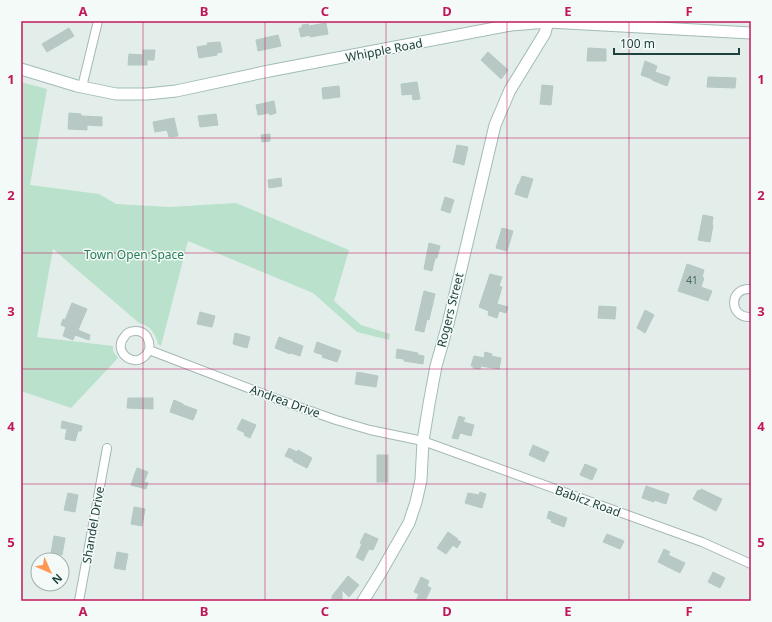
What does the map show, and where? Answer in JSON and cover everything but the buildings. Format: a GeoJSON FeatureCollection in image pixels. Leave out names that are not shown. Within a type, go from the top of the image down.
{"type":"FeatureCollection","features":[{"type":"Feature","properties":{"kind":"main road","name":"Whipple Road"},"geometry":{"type":"LineString","coordinates":[[21,69],[82,87],[116,94],[147,94],[176,91],[269,71],[511,25],[548,21],[751,33]]}},
{"type":"Feature","properties":{"kind":"main road","name":"Rogers Street"},"geometry":{"type":"LineString","coordinates":[[363,601],[409,523],[416,502],[421,480],[423,441],[436,366],[448,324],[495,125],[510,90],[545,34],[548,21]]}},
{"type":"Feature","properties":{"kind":"street"},"geometry":{"type":"LineString","coordinates":[[82,87],[98,21]]}},
{"type":"Feature","properties":{"kind":"street"},"geometry":{"type":"LineString","coordinates":[[751,288],[738,292],[734,301],[736,311],[744,316],[751,317]]}},
{"type":"Feature","properties":{"kind":"street","name":"Andrea Drive"},"geometry":{"type":"LineString","coordinates":[[149,350],[336,420],[370,430],[423,441]]}},
{"type":"Feature","properties":{"kind":"street","name":"Babicz Road"},"geometry":{"type":"LineString","coordinates":[[423,441],[702,542],[751,564]]}},
{"type":"Feature","properties":{"kind":"street","name":"Shandel Drive"},"geometry":{"type":"LineString","coordinates":[[79,601],[107,448]]}},
{"type":"Feature","properties":{"kind":"green space","name":"Town Open Space"},"geometry":{"type":"Polygon","coordinates":[[[21,82],[47,89],[30,185],[99,194],[116,204],[170,207],[236,203],[349,250],[334,301],[361,325],[390,334],[389,340],[357,332],[313,293],[188,241],[161,346],[158,344],[154,333],[147,326],[139,323],[53,249],[37,337],[113,346],[113,351],[118,358],[71,408],[21,391],[21,82]]]}}]}
